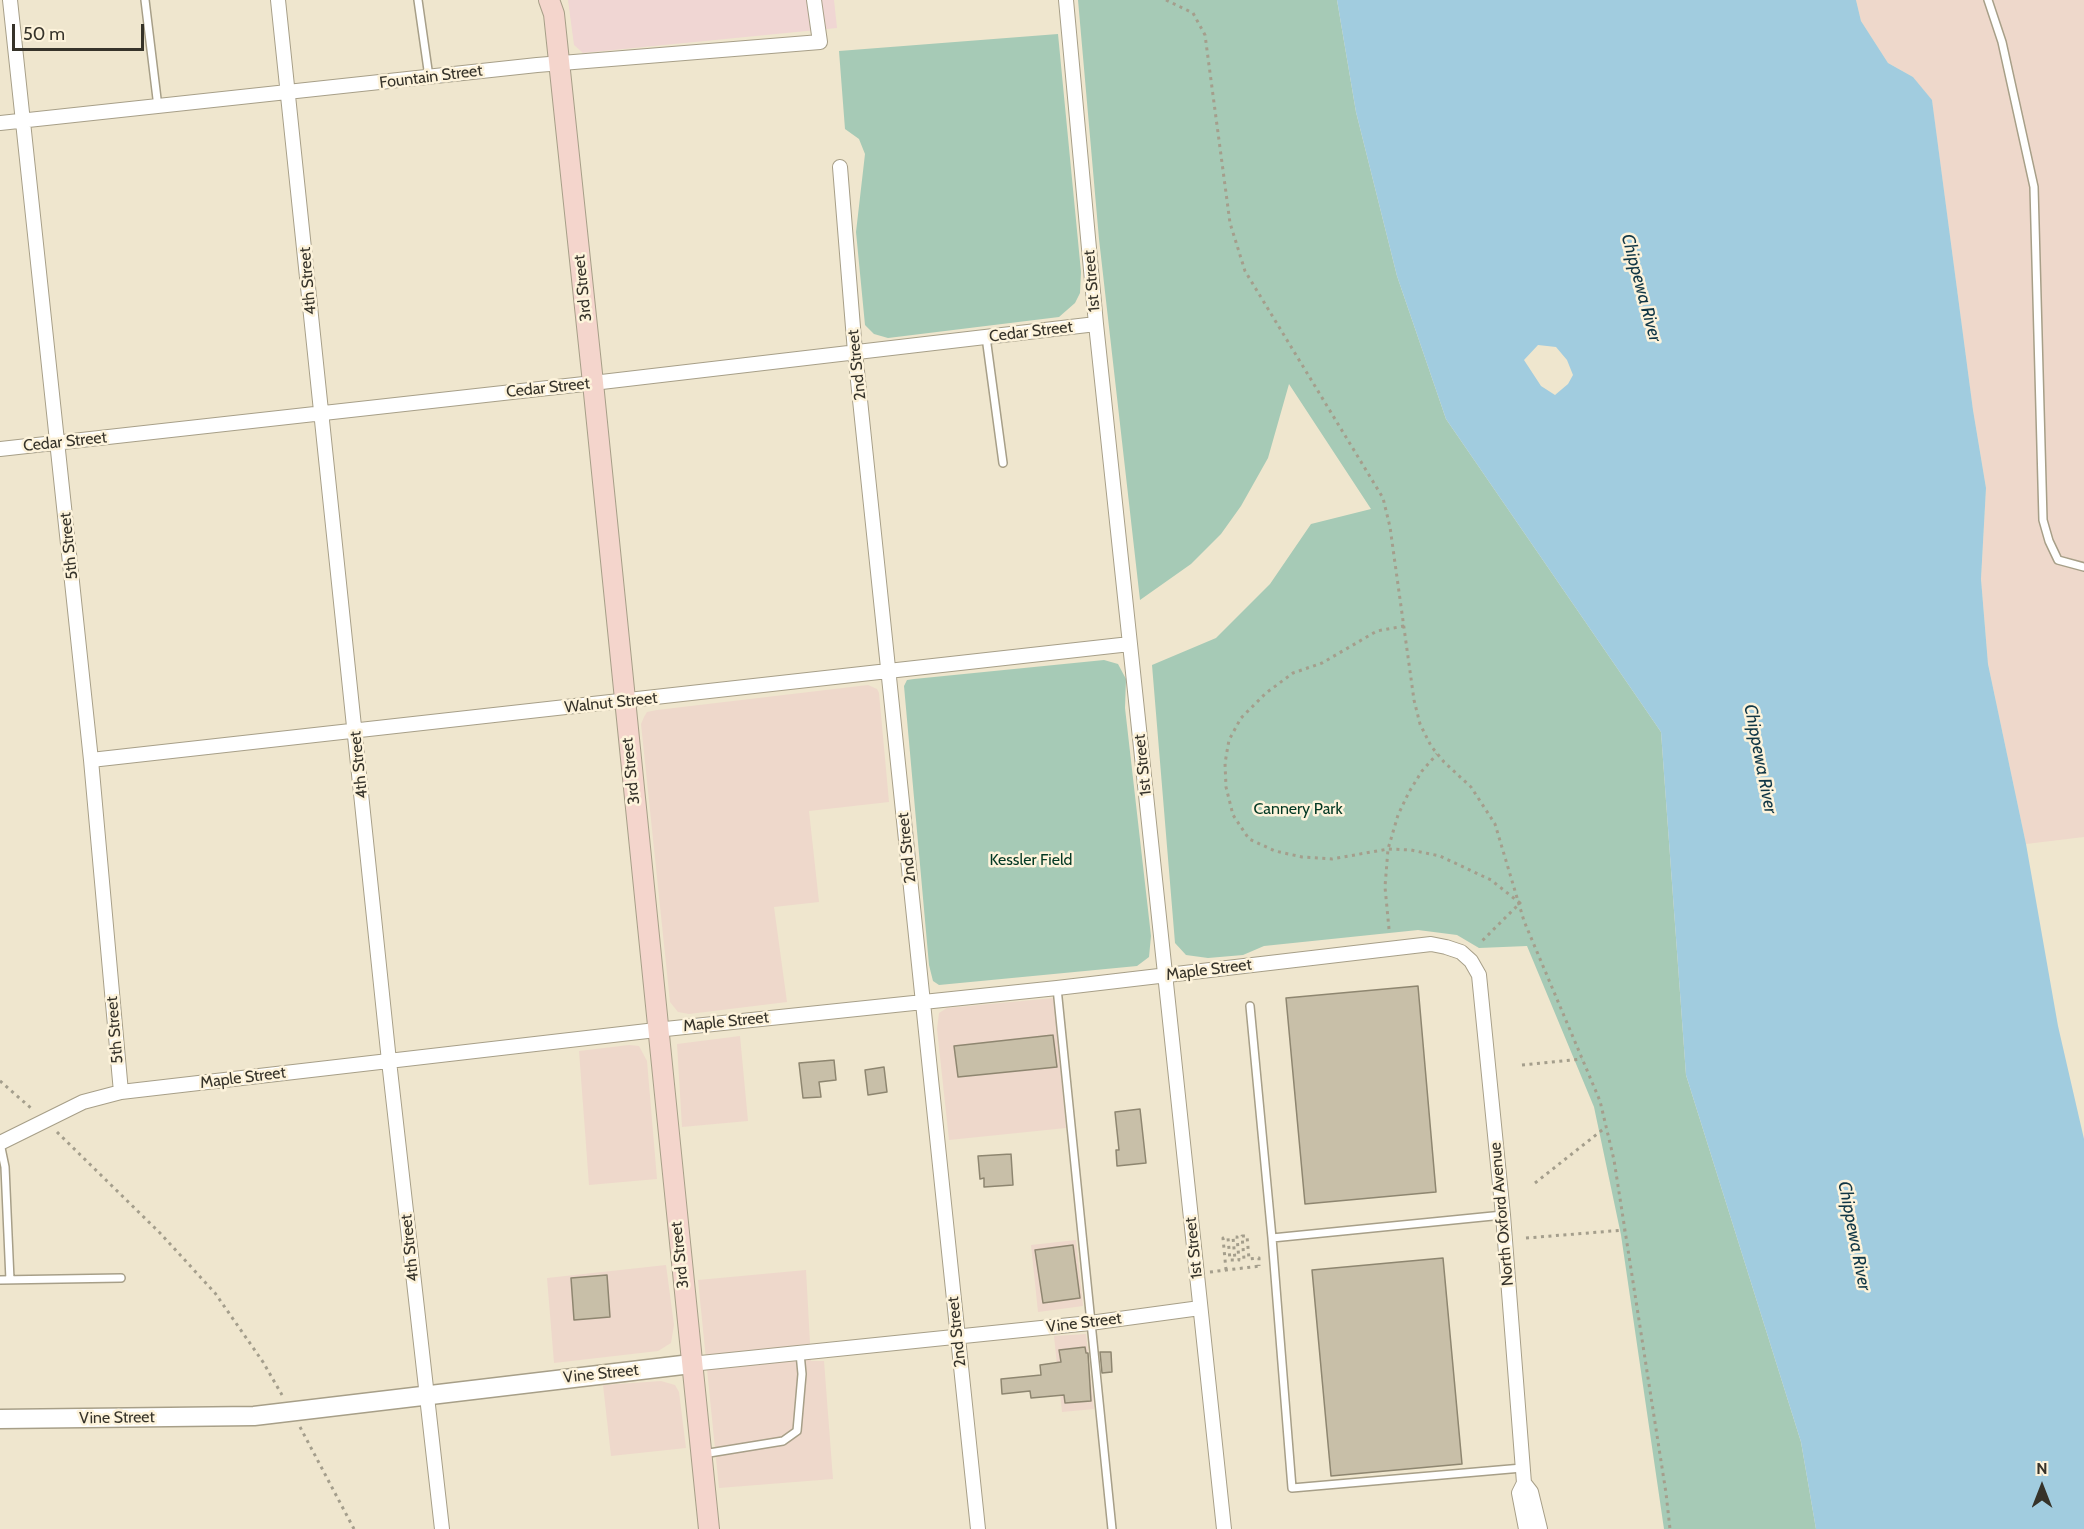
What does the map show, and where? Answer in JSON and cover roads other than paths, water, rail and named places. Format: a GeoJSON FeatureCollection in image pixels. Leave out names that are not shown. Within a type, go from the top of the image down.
{"type":"FeatureCollection","features":[{"type":"Feature","properties":{"kind":"main road","name":"3rd Street"},"geometry":{"type":"LineString","coordinates":[[553,5],[593,384],[656,1030],[709,1529]]}},
{"type":"Feature","properties":{"kind":"street","name":"5th Street"},"geometry":{"type":"LineString","coordinates":[[10,0],[91,760],[121,1092]]}},
{"type":"Feature","properties":{"kind":"street","name":"4th Street"},"geometry":{"type":"LineString","coordinates":[[278,0],[290,93],[320,412],[389,1061],[442,1529]]}},
{"type":"Feature","properties":{"kind":"street","name":"Fountain Street"},"geometry":{"type":"LineString","coordinates":[[0,123],[559,64],[820,42],[814,0]]}},
{"type":"Feature","properties":{"kind":"street","name":"1st Street"},"geometry":{"type":"LineString","coordinates":[[1066,0],[1096,324],[1167,974],[1224,1529]]}},
{"type":"Feature","properties":{"kind":"street","name":"2nd Street"},"geometry":{"type":"LineString","coordinates":[[840,167],[855,352],[978,1529]]}},
{"type":"Feature","properties":{"kind":"street","name":"Cedar Street"},"geometry":{"type":"LineString","coordinates":[[0,449],[320,412],[593,384],[1096,324]]}},
{"type":"Feature","properties":{"kind":"street","name":"Walnut Street"},"geometry":{"type":"LineString","coordinates":[[91,760],[1130,644]]}},
{"type":"Feature","properties":{"kind":"street","name":"Maple Street"},"geometry":{"type":"LineString","coordinates":[[0,1143],[83,1102],[121,1092],[1431,944],[1461,952]]}},
{"type":"Feature","properties":{"kind":"street","name":"North Oxford Avenue"},"geometry":{"type":"LineString","coordinates":[[1461,952],[1479,975],[1503,1215],[1524,1483],[1519,1494],[1526,1529]]}},
{"type":"Feature","properties":{"kind":"street","name":"Vine Street"},"geometry":{"type":"LineString","coordinates":[[0,1419],[254,1416],[691,1364],[1090,1323],[1200,1308]]}},
{"type":"Feature","properties":{"kind":"street","name":"North Oxford Avenue"},"geometry":{"type":"LineString","coordinates":[[1524,1483],[1532,1492],[1540,1529]]}},
{"type":"Feature","properties":{"kind":"lane"},"geometry":{"type":"LineString","coordinates":[[145,0],[158,107]]}},
{"type":"Feature","properties":{"kind":"lane"},"geometry":{"type":"LineString","coordinates":[[418,0],[429,77]]}},
{"type":"Feature","properties":{"kind":"lane"},"geometry":{"type":"LineString","coordinates":[[1988,0],[2002,42],[2034,187],[2043,520],[2058,560],[2084,567]]}},
{"type":"Feature","properties":{"kind":"lane"},"geometry":{"type":"LineString","coordinates":[[986,337],[1003,463]]}},
{"type":"Feature","properties":{"kind":"lane"},"geometry":{"type":"LineString","coordinates":[[1057,988],[1112,1529]]}},
{"type":"Feature","properties":{"kind":"lane"},"geometry":{"type":"LineString","coordinates":[[1250,1006],[1292,1488],[1522,1468]]}},
{"type":"Feature","properties":{"kind":"lane"},"geometry":{"type":"LineString","coordinates":[[0,1143],[5,1167],[10,1280]]}},
{"type":"Feature","properties":{"kind":"lane"},"geometry":{"type":"LineString","coordinates":[[1272,1238],[1503,1215]]}},
{"type":"Feature","properties":{"kind":"lane"},"geometry":{"type":"LineString","coordinates":[[0,1280],[121,1278]]}},
{"type":"Feature","properties":{"kind":"lane"},"geometry":{"type":"LineString","coordinates":[[701,1455],[783,1441],[797,1431],[802,1374],[800,1353]]}},
{"type":"Feature","properties":{"kind":"water","name":"Chippewa River"},"geometry":{"type":"Polygon","coordinates":[[[1337,0],[1856,0],[1861,21],[1888,63],[1913,77],[1932,100],[1973,410],[1986,488],[1981,579],[1988,664],[2026,844],[2058,1026],[2084,1139],[2084,1529],[1816,1529],[1801,1442],[1686,1075],[1661,732],[1446,419],[1397,276],[1356,112],[1337,0]],[[1538,345],[1524,360],[1541,386],[1555,395],[1568,384],[1573,375],[1567,360],[1556,347],[1538,345]]]}},
{"type":"Feature","properties":{"kind":"park label","name":"Cannery Park"},"geometry":{"type":"Point","coordinates":[1298,809]}},
{"type":"Feature","properties":{"kind":"park label","name":"Kessler Field"},"geometry":{"type":"Point","coordinates":[1031,860]}}]}
